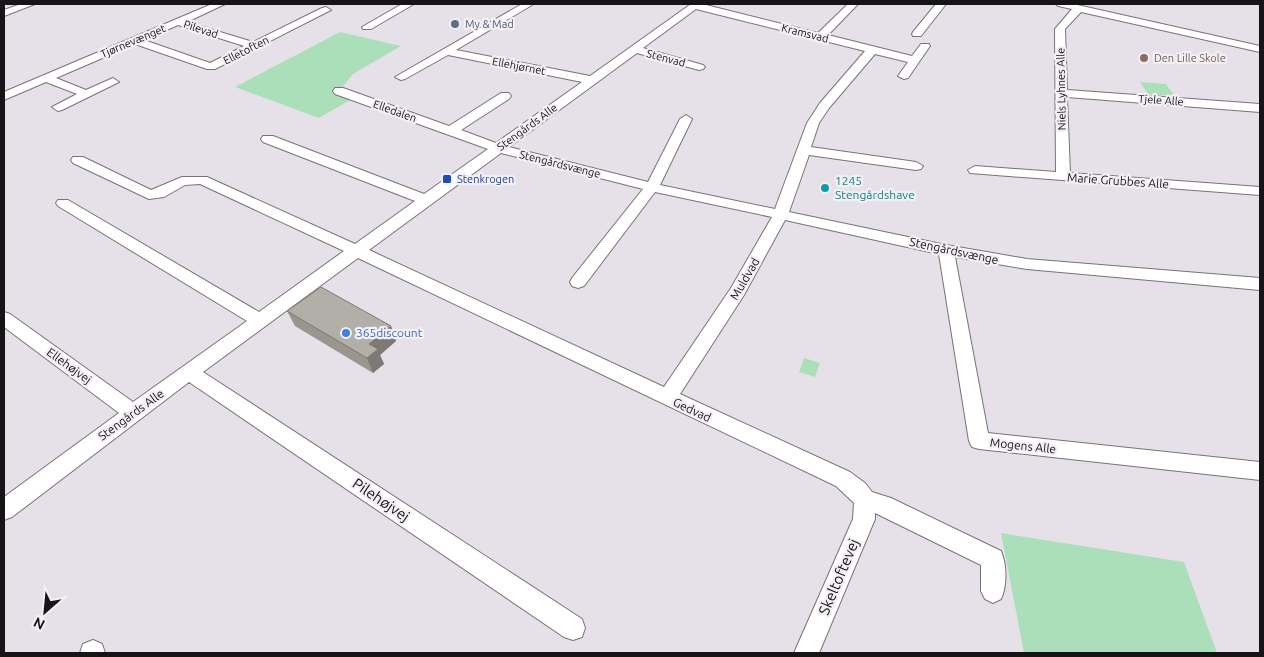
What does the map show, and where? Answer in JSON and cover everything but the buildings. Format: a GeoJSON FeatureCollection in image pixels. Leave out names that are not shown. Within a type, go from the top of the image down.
{"type":"FeatureCollection","features":[{"type":"Feature","properties":{"kind":"street"},"geometry":{"type":"LineString","coordinates":[[4,13],[30,4]]}},
{"type":"Feature","properties":{"kind":"street","name":"Tjørnevænget"},"geometry":{"type":"LineString","coordinates":[[4,96],[220,4]]}},
{"type":"Feature","properties":{"kind":"street"},"geometry":{"type":"LineString","coordinates":[[367,26],[409,4]]}},
{"type":"Feature","properties":{"kind":"street"},"geometry":{"type":"LineString","coordinates":[[820,37],[853,4]]}},
{"type":"Feature","properties":{"kind":"street"},"geometry":{"type":"LineString","coordinates":[[917,34],[941,4]]}},
{"type":"Feature","properties":{"kind":"street"},"geometry":{"type":"LineString","coordinates":[[1061,4],[1086,7],[1260,48]]}},
{"type":"Feature","properties":{"kind":"street"},"geometry":{"type":"LineString","coordinates":[[401,77],[527,5]]}},
{"type":"Feature","properties":{"kind":"street","name":"Kramsvad"},"geometry":{"type":"LineString","coordinates":[[696,5],[915,60]]}},
{"type":"Feature","properties":{"kind":"street","name":"Stengårds Alle"},"geometry":{"type":"LineString","coordinates":[[4,510],[133,413],[696,5]]}},
{"type":"Feature","properties":{"kind":"street","name":"Niels Lyhnes Alle"},"geometry":{"type":"LineString","coordinates":[[1063,176],[1060,29],[1086,7]]}},
{"type":"Feature","properties":{"kind":"street","name":"Elletoften"},"geometry":{"type":"LineString","coordinates":[[134,40],[211,68],[326,10]]}},
{"type":"Feature","properties":{"kind":"street","name":"Pilevad"},"geometry":{"type":"LineString","coordinates":[[178,22],[254,46]]}},
{"type":"Feature","properties":{"kind":"street"},"geometry":{"type":"LineString","coordinates":[[904,76],[925,46]]}},
{"type":"Feature","properties":{"kind":"street","name":"Stenvad"},"geometry":{"type":"LineString","coordinates":[[634,49],[699,67]]}},
{"type":"Feature","properties":{"kind":"street","name":"Muldvad"},"geometry":{"type":"LineString","coordinates":[[667,398],[738,291],[781,214],[817,116],[873,50]]}},
{"type":"Feature","properties":{"kind":"street","name":"Ellehjørnet"},"geometry":{"type":"LineString","coordinates":[[446,51],[591,80]]}},
{"type":"Feature","properties":{"kind":"street"},"geometry":{"type":"LineString","coordinates":[[46,78],[87,94]]}},
{"type":"Feature","properties":{"kind":"street"},"geometry":{"type":"LineString","coordinates":[[58,107],[113,82]]}},
{"type":"Feature","properties":{"kind":"street","name":"Elledalen"},"geometry":{"type":"LineString","coordinates":[[339,91],[497,148]]}},
{"type":"Feature","properties":{"kind":"street","name":"Tjele Alle"},"geometry":{"type":"LineString","coordinates":[[1061,92],[1260,108]]}},
{"type":"Feature","properties":{"kind":"street"},"geometry":{"type":"LineString","coordinates":[[451,132],[505,96]]}},
{"type":"Feature","properties":{"kind":"street"},"geometry":{"type":"LineString","coordinates":[[578,282],[652,186],[686,119]]}},
{"type":"Feature","properties":{"kind":"street"},"geometry":{"type":"LineString","coordinates":[[268,139],[426,200]]}},
{"type":"Feature","properties":{"kind":"street","name":"Stengårdsvænge"},"geometry":{"type":"LineString","coordinates":[[497,148],[652,186],[946,250],[1027,264],[1260,284]]}},
{"type":"Feature","properties":{"kind":"street"},"geometry":{"type":"LineString","coordinates":[[804,150],[916,166]]}},
{"type":"Feature","properties":{"kind":"street"},"geometry":{"type":"LineString","coordinates":[[78,160],[149,195],[159,194],[182,181],[202,180],[358,250]]}},
{"type":"Feature","properties":{"kind":"street","name":"Marie Grubbes Alle"},"geometry":{"type":"LineString","coordinates":[[975,170],[1260,191]]}},
{"type":"Feature","properties":{"kind":"street"},"geometry":{"type":"LineString","coordinates":[[63,203],[260,322]]}},
{"type":"Feature","properties":{"kind":"street","name":"Gedvad"},"geometry":{"type":"LineString","coordinates":[[358,250],[843,480],[857,490],[865,500],[882,505],[993,558],[994,591]]}},
{"type":"Feature","properties":{"kind":"street","name":"Mogens Alle"},"geometry":{"type":"LineString","coordinates":[[946,250],[979,441],[1260,471]]}},
{"type":"Feature","properties":{"kind":"street","name":"Ellehøjvej"},"geometry":{"type":"LineString","coordinates":[[4,318],[133,413]]}},
{"type":"Feature","properties":{"kind":"street","name":"Pilehøjvej"},"geometry":{"type":"LineString","coordinates":[[190,373],[573,628]]}},
{"type":"Feature","properties":{"kind":"street","name":"Skeltoftevej"},"geometry":{"type":"LineString","coordinates":[[806,653],[864,519],[865,500]]}},
{"type":"Feature","properties":{"kind":"green space"},"geometry":{"type":"Polygon","coordinates":[[[340,32],[401,46],[353,74],[341,89],[357,96],[319,118],[235,87],[340,32]]]}},
{"type":"Feature","properties":{"kind":"green space"},"geometry":{"type":"Polygon","coordinates":[[[1140,82],[1166,84],[1175,96],[1148,94],[1140,82]]]}},
{"type":"Feature","properties":{"kind":"green space"},"geometry":{"type":"Polygon","coordinates":[[[804,358],[820,363],[815,377],[799,372],[804,358]]]}},
{"type":"Feature","properties":{"kind":"green space"},"geometry":{"type":"Polygon","coordinates":[[[1001,533],[1184,562],[1217,653],[1024,653],[1001,533]]]}},
{"type":"Feature","properties":{"kind":"place","name":"My & Mad"},"geometry":{"type":"Point","coordinates":[455,24]}},
{"type":"Feature","properties":{"kind":"place","name":"Den Lille Skole"},"geometry":{"type":"Point","coordinates":[1144,58]}},
{"type":"Feature","properties":{"kind":"place","name":"Stenkrogen"},"geometry":{"type":"Point","coordinates":[447,179]}},
{"type":"Feature","properties":{"kind":"place","name":"1245 Stengårdshave"},"geometry":{"type":"Point","coordinates":[825,188]}},
{"type":"Feature","properties":{"kind":"place","name":"365discount"},"geometry":{"type":"Point","coordinates":[346,333]}}]}
